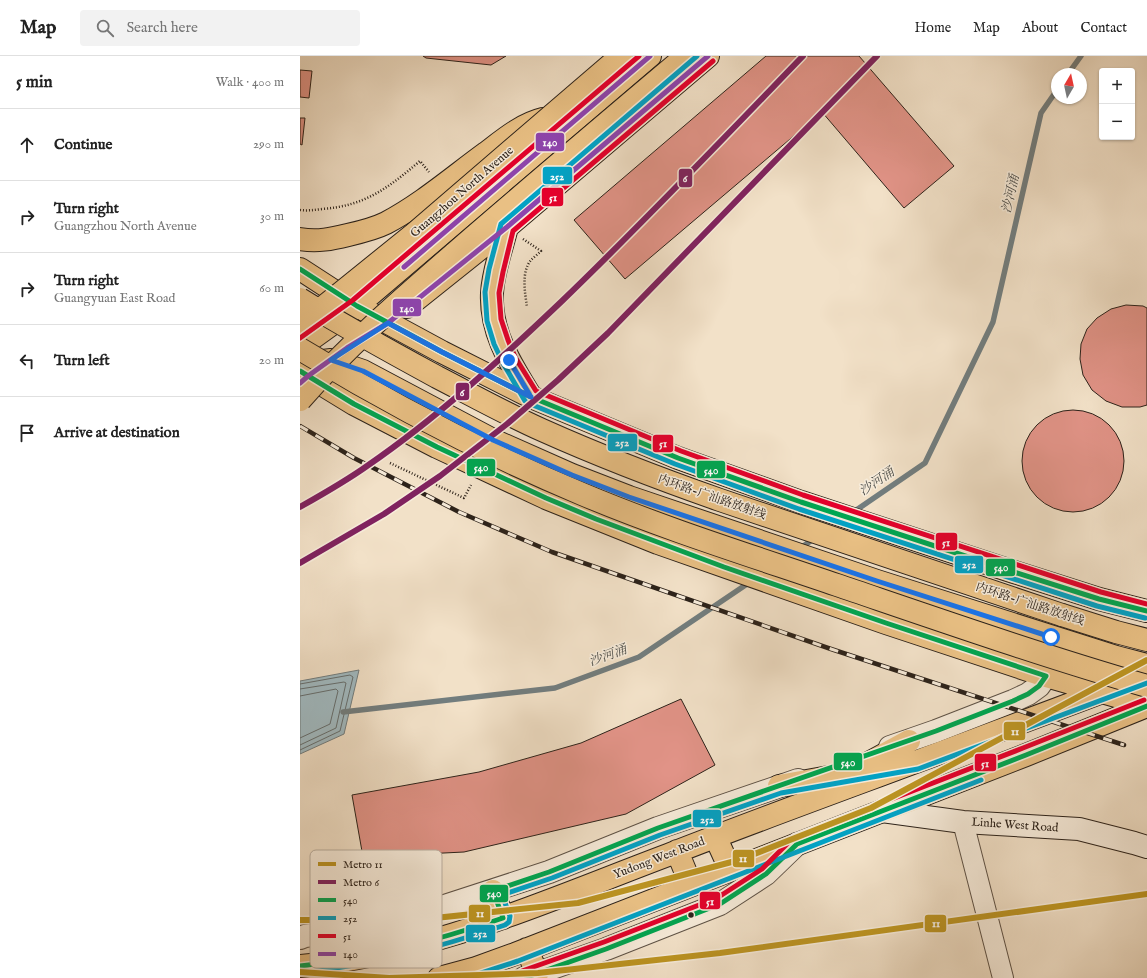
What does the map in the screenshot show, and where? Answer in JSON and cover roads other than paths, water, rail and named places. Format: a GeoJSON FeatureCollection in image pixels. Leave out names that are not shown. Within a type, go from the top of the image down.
{"type":"FeatureCollection","features":[{"type":"Feature","properties":{"kind":"main road","name":"Guangzhou North Avenue"},"geometry":{"type":"LineString","coordinates":[[302,340],[410,237],[621,56]]}},
{"type":"Feature","properties":{"kind":"main road","name":"Guangzhou North Avenue"},"geometry":{"type":"LineString","coordinates":[[302,373],[339,354],[374,319],[446,230],[650,56]]}},
{"type":"Feature","properties":{"kind":"main road"},"geometry":{"type":"LineString","coordinates":[[300,400],[313,385],[392,307],[547,172],[686,56]]}},
{"type":"Feature","properties":{"kind":"main road","name":"Guangzhou North Avenue"},"geometry":{"type":"LineString","coordinates":[[302,340],[333,323],[374,319],[507,227],[708,56]]}},
{"type":"Feature","properties":{"kind":"main road"},"geometry":{"type":"LineString","coordinates":[[300,239],[309,241],[330,240],[362,232],[385,223],[412,207],[514,133],[537,121],[587,109]]}},
{"type":"Feature","properties":{"kind":"main road"},"geometry":{"type":"LineString","coordinates":[[507,227],[492,293],[494,320],[509,360],[531,397]]}},
{"type":"Feature","properties":{"kind":"main road"},"geometry":{"type":"LineString","coordinates":[[300,269],[374,319],[531,397],[678,458],[801,502],[1099,599],[1147,611]]}},
{"type":"Feature","properties":{"kind":"main road","name":"内环路-广汕路放射线"},"geometry":{"type":"LineString","coordinates":[[300,299],[378,345],[491,406],[587,450],[678,486],[1062,615],[1147,640]]}},
{"type":"Feature","properties":{"kind":"main road"},"geometry":{"type":"LineString","coordinates":[[300,316],[333,323]]}},
{"type":"Feature","properties":{"kind":"main road"},"geometry":{"type":"LineString","coordinates":[[302,340],[352,337],[374,319]]}},
{"type":"Feature","properties":{"kind":"main road"},"geometry":{"type":"LineString","coordinates":[[302,340],[315,348],[339,354],[363,371],[493,440],[572,475],[629,497],[786,543],[918,587],[1116,658],[1147,665]]}},
{"type":"Feature","properties":{"kind":"main road"},"geometry":{"type":"LineString","coordinates":[[302,340],[399,406],[532,472],[582,494],[691,535],[978,633],[1055,659],[1147,686]]}},
{"type":"Feature","properties":{"kind":"main road"},"geometry":{"type":"LineString","coordinates":[[302,373],[354,404],[437,447],[596,519],[658,544],[1046,676],[1147,706]]}},
{"type":"Feature","properties":{"kind":"main road"},"geometry":{"type":"LineString","coordinates":[[918,587],[1053,621],[1147,648]]}},
{"type":"Feature","properties":{"kind":"main road","name":"Yudong West Road"},"geometry":{"type":"LineString","coordinates":[[442,938],[504,918],[715,836],[1147,676]]}},
{"type":"Feature","properties":{"kind":"main road"},"geometry":{"type":"LineString","coordinates":[[439,978],[476,968],[527,949],[1026,755],[1147,706]]}},
{"type":"Feature","properties":{"kind":"main road"},"geometry":{"type":"LineString","coordinates":[[785,810],[909,741]]}},
{"type":"Feature","properties":{"kind":"main road"},"geometry":{"type":"LineString","coordinates":[[779,786],[916,762]]}},
{"type":"Feature","properties":{"kind":"main road"},"geometry":{"type":"LineString","coordinates":[[715,836],[730,869]]}},
{"type":"Feature","properties":{"kind":"main road"},"geometry":{"type":"LineString","coordinates":[[677,851],[691,885]]}},
{"type":"Feature","properties":{"kind":"main road"},"geometry":{"type":"LineString","coordinates":[[493,891],[504,918]]}},
{"type":"Feature","properties":{"kind":"main road"},"geometry":{"type":"LineString","coordinates":[[527,949],[530,976]]}},
{"type":"Feature","properties":{"kind":"main road","name":"Yudong West Road"},"geometry":{"type":"LineString","coordinates":[[300,966],[310,965]]}},
{"type":"Feature","properties":{"kind":"street"},"geometry":{"type":"LineString","coordinates":[[587,109],[604,56]]}},
{"type":"Feature","properties":{"kind":"street"},"geometry":{"type":"LineString","coordinates":[[442,907],[549,872],[658,828],[909,741],[1028,694],[1039,686],[1046,676]]}},
{"type":"Feature","properties":{"kind":"street","name":"Linhe West Road"},"geometry":{"type":"LineString","coordinates":[[882,810],[963,822],[1079,829],[1147,847]]}},
{"type":"Feature","properties":{"kind":"street"},"geometry":{"type":"LineString","coordinates":[[963,822],[1003,978]]}},
{"type":"Feature","properties":{"kind":"street"},"geometry":{"type":"LineString","coordinates":[[530,976],[606,949],[720,904],[766,874],[797,844]]}},
{"type":"Feature","properties":{"kind":"street"},"geometry":{"type":"LineString","coordinates":[[300,938],[310,935]]}},
{"type":"Feature","properties":{"kind":"water"},"geometry":{"type":"Polygon","coordinates":[[[359,670],[344,734],[300,754],[300,681],[359,670]]]}},
{"type":"Feature","properties":{"kind":"waterway","name":"沙河涌"},"geometry":{"type":"LineString","coordinates":[[1072,68],[1081,56]]}},
{"type":"Feature","properties":{"kind":"waterway","name":"沙河涌"},"geometry":{"type":"LineString","coordinates":[[852,513],[925,463],[993,322],[1041,113],[1051,99]]}},
{"type":"Feature","properties":{"kind":"waterway","name":"沙河涌"},"geometry":{"type":"LineString","coordinates":[[799,549],[815,538]]}},
{"type":"Feature","properties":{"kind":"waterway","name":"沙河涌"},"geometry":{"type":"LineString","coordinates":[[343,712],[555,688],[639,657],[750,582]]}},
{"type":"Feature","properties":{"kind":"railway"},"geometry":{"type":"LineString","coordinates":[[300,426],[354,458],[459,512],[552,552],[831,649],[1124,745]]}},
{"type":"Feature","properties":{"kind":"metro line","name":"6"},"geometry":{"type":"LineString","coordinates":[[300,507],[351,477],[393,448],[468,388],[562,301],[623,241],[803,56]]}},
{"type":"Feature","properties":{"kind":"metro line","name":"6"},"geometry":{"type":"LineString","coordinates":[[300,563],[384,514],[440,476],[507,424],[558,380],[608,333],[877,56]]}},
{"type":"Feature","properties":{"kind":"metro line","name":"11"},"geometry":{"type":"LineString","coordinates":[[442,917],[578,903],[739,860],[871,808],[1147,660]]}},
{"type":"Feature","properties":{"kind":"metro line","name":"11"},"geometry":{"type":"LineString","coordinates":[[300,972],[389,978],[538,973],[720,953],[1147,894]]}},
{"type":"Feature","properties":{"kind":"metro line","name":"11"},"geometry":{"type":"LineString","coordinates":[[300,920],[310,920]]}}]}
